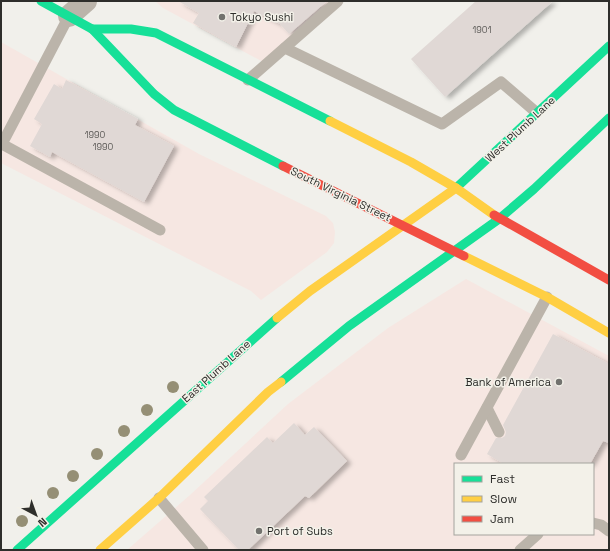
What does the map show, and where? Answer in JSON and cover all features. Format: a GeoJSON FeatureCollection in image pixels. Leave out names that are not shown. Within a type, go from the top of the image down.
{"type":"FeatureCollection","features":[{"type":"Feature","properties":{"kind":"main road","name":"South Virginia Street"},"geometry":{"type":"LineString","coordinates":[[41,1],[92,29],[154,94],[174,110],[213,131],[547,297],[609,333]]}},
{"type":"Feature","properties":{"kind":"main road","name":"South Virginia Street"},"geometry":{"type":"LineString","coordinates":[[92,29],[131,29],[156,33],[410,162],[456,188],[499,219],[609,280]]}},
{"type":"Feature","properties":{"kind":"main road","name":"West Plumb Lane"},"geometry":{"type":"LineString","coordinates":[[428,208],[456,188],[609,46]]}},
{"type":"Feature","properties":{"kind":"main road"},"geometry":{"type":"LineString","coordinates":[[100,550],[159,498],[268,392],[350,326],[499,219],[534,189],[609,118]]}},
{"type":"Feature","properties":{"kind":"main road","name":"East Plumb Lane"},"geometry":{"type":"LineString","coordinates":[[17,550],[236,353],[276,319],[310,292],[428,208]]}},
{"type":"Feature","properties":{"kind":"street"},"geometry":{"type":"LineString","coordinates":[[69,16],[86,1]]}},
{"type":"Feature","properties":{"kind":"lane"},"geometry":{"type":"LineString","coordinates":[[248,80],[338,1]]}},
{"type":"Feature","properties":{"kind":"lane"},"geometry":{"type":"LineString","coordinates":[[69,16],[2,144],[160,230]]}},
{"type":"Feature","properties":{"kind":"lane"},"geometry":{"type":"LineString","coordinates":[[285,48],[442,124],[501,82],[537,113]]}},
{"type":"Feature","properties":{"kind":"lane"},"geometry":{"type":"LineString","coordinates":[[461,455],[547,297]]}},
{"type":"Feature","properties":{"kind":"lane"},"geometry":{"type":"LineString","coordinates":[[487,408],[499,432]]}},
{"type":"Feature","properties":{"kind":"lane"},"geometry":{"type":"LineString","coordinates":[[159,498],[203,550]]}},
{"type":"Feature","properties":{"kind":"lane"},"geometry":{"type":"LineString","coordinates":[[594,523],[601,525],[609,532]]}},
{"type":"Feature","properties":{"kind":"lane"},"geometry":{"type":"LineString","coordinates":[[524,549],[537,535]]}},
{"type":"Feature","properties":{"kind":"shaded area"},"geometry":{"type":"Polygon","coordinates":[[[155,1],[333,1],[265,63],[163,8],[155,1]]]}},
{"type":"Feature","properties":{"kind":"shaded area"},"geometry":{"type":"Polygon","coordinates":[[[1,42],[199,154],[326,216],[333,223],[335,232],[334,243],[327,252],[261,300],[251,291],[1,163],[1,42]]]}},
{"type":"Feature","properties":{"kind":"shaded area"},"geometry":{"type":"Polygon","coordinates":[[[466,279],[609,356],[609,550],[127,550],[190,495],[288,404],[388,328],[466,279]]]}},
{"type":"Feature","properties":{"kind":"building"},"geometry":{"type":"Polygon","coordinates":[[[178,1],[327,1],[289,34],[280,24],[254,11],[236,47],[193,23],[199,13],[178,1]]]}},
{"type":"Feature","properties":{"kind":"building"},"geometry":{"type":"Polygon","coordinates":[[[476,1],[553,1],[445,97],[411,59],[476,1]]]}},
{"type":"Feature","properties":{"kind":"building"},"geometry":{"type":"Polygon","coordinates":[[[66,80],[138,119],[135,125],[174,146],[144,202],[52,152],[50,157],[30,146],[42,124],[34,119],[54,84],[62,89],[66,80]]]}},
{"type":"Feature","properties":{"kind":"building"},"geometry":{"type":"Polygon","coordinates":[[[553,334],[609,364],[609,443],[603,441],[591,463],[502,463],[487,454],[496,438],[502,438],[505,436],[506,432],[503,425],[553,334]]]}},
{"type":"Feature","properties":{"kind":"building"},"geometry":{"type":"Polygon","coordinates":[[[294,423],[305,435],[314,427],[347,461],[309,498],[305,496],[248,550],[239,550],[200,509],[208,501],[204,497],[267,437],[273,443],[294,423]]]}},
{"type":"Feature","properties":{"kind":"traffic: fast"},"geometry":{"type":"LineString","coordinates":[[41,1],[92,29],[154,94],[174,110],[283,166]]}},
{"type":"Feature","properties":{"kind":"traffic: fast"},"geometry":{"type":"LineString","coordinates":[[92,29],[131,29],[156,33],[330,121]]}},
{"type":"Feature","properties":{"kind":"traffic: fast"},"geometry":{"type":"LineString","coordinates":[[456,188],[609,46]]}},
{"type":"Feature","properties":{"kind":"traffic: fast"},"geometry":{"type":"LineString","coordinates":[[499,219],[534,189],[609,118]]}},
{"type":"Feature","properties":{"kind":"traffic: fast"},"geometry":{"type":"LineString","coordinates":[[281,382],[349,326],[499,219]]}},
{"type":"Feature","properties":{"kind":"traffic: fast"},"geometry":{"type":"LineString","coordinates":[[17,550],[277,318]]}},
{"type":"Feature","properties":{"kind":"traffic: slow"},"geometry":{"type":"LineString","coordinates":[[330,121],[411,162],[456,188],[494,215]]}},
{"type":"Feature","properties":{"kind":"traffic: slow"},"geometry":{"type":"LineString","coordinates":[[277,318],[310,291],[456,188]]}},
{"type":"Feature","properties":{"kind":"traffic: slow"},"geometry":{"type":"LineString","coordinates":[[464,256],[547,297],[609,333]]}},
{"type":"Feature","properties":{"kind":"traffic: slow"},"geometry":{"type":"LineString","coordinates":[[100,550],[159,498],[268,392],[281,382]]}},
{"type":"Feature","properties":{"kind":"traffic: jam"},"geometry":{"type":"LineString","coordinates":[[283,166],[464,256]]}},
{"type":"Feature","properties":{"kind":"traffic: jam"},"geometry":{"type":"LineString","coordinates":[[494,215],[609,280]]}},
{"type":"Feature","properties":{"kind":"place","name":"Tokyo Sushi"},"geometry":{"type":"Point","coordinates":[222,17]}},
{"type":"Feature","properties":{"kind":"place","name":"Bank of America"},"geometry":{"type":"Point","coordinates":[559,382]}},
{"type":"Feature","properties":{"kind":"place","name":"Port of Subs"},"geometry":{"type":"Point","coordinates":[259,531]}}]}
